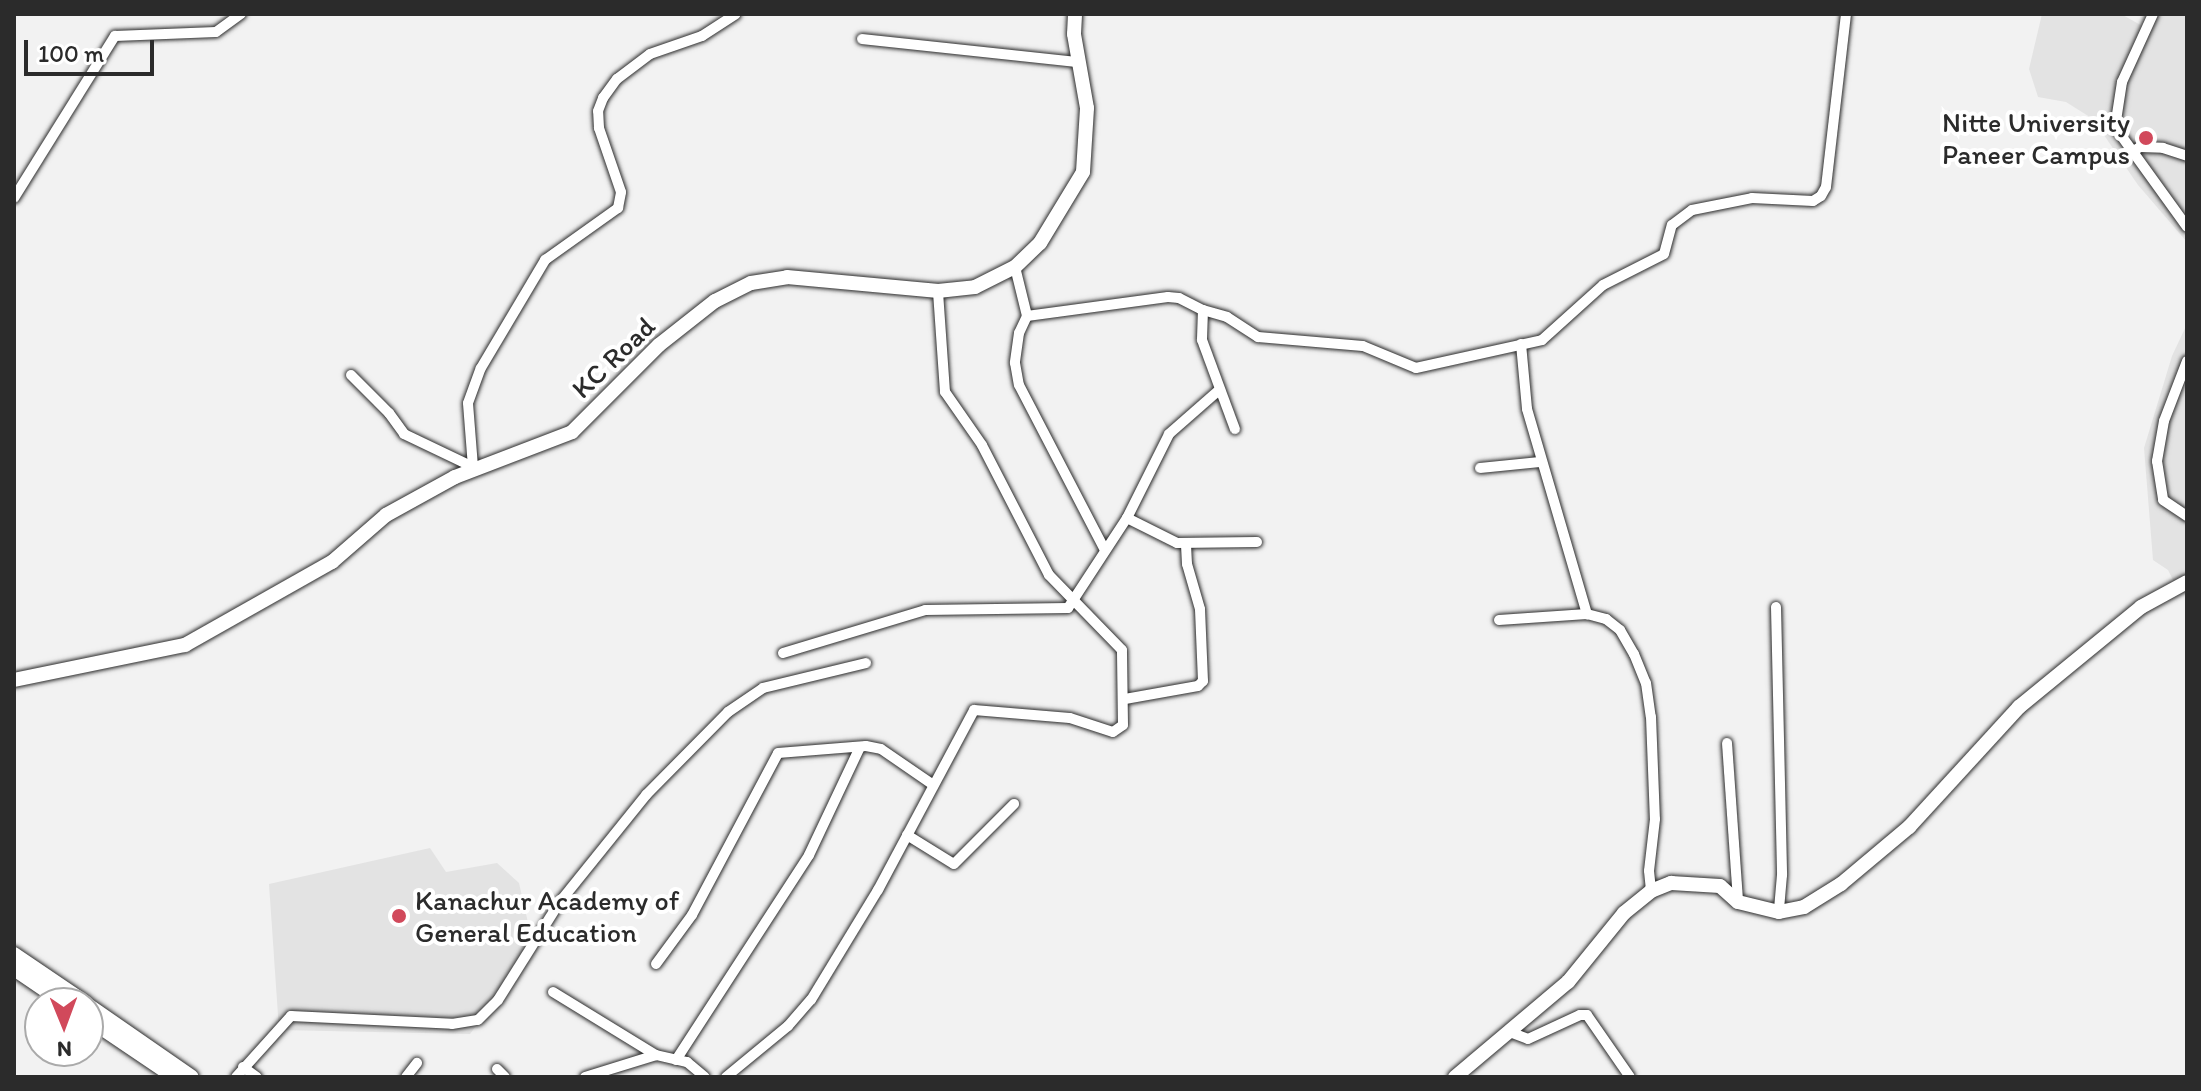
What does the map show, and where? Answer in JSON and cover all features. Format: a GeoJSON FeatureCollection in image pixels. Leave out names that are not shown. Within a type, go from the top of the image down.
{"type":"FeatureCollection","features":[{"type":"Feature","properties":{"kind":"main road","name":"KC Road"},"geometry":{"type":"LineString","coordinates":[[14,680],[185,645],[332,562],[386,515],[473,467],[572,432],[659,345],[715,301],[751,283],[787,277],[938,291],[975,287],[1015,267],[1040,243],[1083,172],[1088,148],[1087,108],[1075,14]]}},
{"type":"Feature","properties":{"kind":"main road"},"geometry":{"type":"LineString","coordinates":[[1455,1077],[1568,982],[1624,913],[1651,891],[1671,883],[1720,886],[1738,902],[1779,912],[1804,907],[1841,884],[1909,827],[2019,707],[2141,607],[2187,582]]}},
{"type":"Feature","properties":{"kind":"main road"},"geometry":{"type":"LineString","coordinates":[[14,954],[62,987]]}},
{"type":"Feature","properties":{"kind":"main road"},"geometry":{"type":"LineString","coordinates":[[14,969],[40,987]]}},
{"type":"Feature","properties":{"kind":"main road"},"geometry":{"type":"LineString","coordinates":[[104,1019],[174,1077]]}},
{"type":"Feature","properties":{"kind":"main road"},"geometry":{"type":"LineString","coordinates":[[104,1027],[192,1077]]}},
{"type":"Feature","properties":{"kind":"street"},"geometry":{"type":"LineString","coordinates":[[14,198],[115,36],[216,32],[241,14]]}},
{"type":"Feature","properties":{"kind":"street"},"geometry":{"type":"LineString","coordinates":[[473,467],[468,403],[481,368],[545,260],[618,208],[621,192],[599,128],[603,98],[617,79],[650,54],[702,36],[736,14]]}},
{"type":"Feature","properties":{"kind":"street"},"geometry":{"type":"LineString","coordinates":[[1027,316],[1179,298],[1227,317],[1258,337],[1363,346],[1416,368],[1542,340],[1603,285],[1664,254],[1672,225],[1692,210],[1752,198],[1813,201],[1821,196],[1826,187],[1846,14]]}},
{"type":"Feature","properties":{"kind":"street"},"geometry":{"type":"LineString","coordinates":[[2153,14],[2122,82],[2115,127],[2187,227]]}},
{"type":"Feature","properties":{"kind":"street"},"geometry":{"type":"LineString","coordinates":[[862,39],[1079,62]]}},
{"type":"Feature","properties":{"kind":"street"},"geometry":{"type":"LineString","coordinates":[[2132,152],[2140,147],[2163,148],[2187,156]]}},
{"type":"Feature","properties":{"kind":"street"},"geometry":{"type":"LineString","coordinates":[[1015,267],[1027,316],[1019,333],[1015,363],[1019,385],[1104,548]]}},
{"type":"Feature","properties":{"kind":"street"},"geometry":{"type":"LineString","coordinates":[[726,1077],[788,1026],[811,1000],[907,835],[974,710],[1070,718],[1113,732],[1123,725],[1122,650],[1049,575],[982,445],[945,392],[938,291]]}},
{"type":"Feature","properties":{"kind":"street"},"geometry":{"type":"LineString","coordinates":[[1203,310],[1202,340],[1235,429]]}},
{"type":"Feature","properties":{"kind":"street"},"geometry":{"type":"LineString","coordinates":[[1521,344],[1527,409],[1540,462],[1559,514],[1587,614]]}},
{"type":"Feature","properties":{"kind":"street"},"geometry":{"type":"LineString","coordinates":[[2187,361],[2164,421],[2157,461],[2163,500],[2187,516]]}},
{"type":"Feature","properties":{"kind":"street"},"geometry":{"type":"LineString","coordinates":[[351,375],[389,413],[404,434],[473,467]]}},
{"type":"Feature","properties":{"kind":"street"},"geometry":{"type":"LineString","coordinates":[[783,653],[925,610],[1068,608],[1104,548],[1127,518],[1169,434],[1219,390]]}},
{"type":"Feature","properties":{"kind":"street"},"geometry":{"type":"LineString","coordinates":[[1480,468],[1540,462]]}},
{"type":"Feature","properties":{"kind":"street"},"geometry":{"type":"LineString","coordinates":[[1127,518],[1160,537],[1186,543],[1257,542]]}},
{"type":"Feature","properties":{"kind":"street"},"geometry":{"type":"LineString","coordinates":[[1125,699],[1198,686],[1203,681],[1200,609],[1187,564],[1186,543]]}},
{"type":"Feature","properties":{"kind":"street"},"geometry":{"type":"LineString","coordinates":[[1776,607],[1782,875],[1779,912]]}},
{"type":"Feature","properties":{"kind":"street"},"geometry":{"type":"LineString","coordinates":[[1499,620],[1587,614],[1606,619],[1620,630],[1646,683],[1655,819],[1649,871],[1651,891]]}},
{"type":"Feature","properties":{"kind":"street"},"geometry":{"type":"LineString","coordinates":[[236,1077],[291,1016],[452,1024],[478,1020],[498,1000],[559,903],[646,795],[728,712],[763,688],[866,663]]}},
{"type":"Feature","properties":{"kind":"street"},"geometry":{"type":"LineString","coordinates":[[1727,743],[1738,902]]}},
{"type":"Feature","properties":{"kind":"street"},"geometry":{"type":"LineString","coordinates":[[656,964],[692,915],[778,753],[860,747],[881,749],[932,784]]}},
{"type":"Feature","properties":{"kind":"street"},"geometry":{"type":"LineString","coordinates":[[676,1060],[809,855],[860,747]]}},
{"type":"Feature","properties":{"kind":"street"},"geometry":{"type":"LineString","coordinates":[[907,835],[954,864],[1014,804]]}},
{"type":"Feature","properties":{"kind":"street"},"geometry":{"type":"LineString","coordinates":[[553,992],[656,1055],[687,1062],[705,1077]]}},
{"type":"Feature","properties":{"kind":"street"},"geometry":{"type":"LineString","coordinates":[[1510,1032],[1528,1039],[1580,1015],[1587,1015],[1630,1077]]}},
{"type":"Feature","properties":{"kind":"street"},"geometry":{"type":"LineString","coordinates":[[585,1077],[656,1055]]}},
{"type":"Feature","properties":{"kind":"street"},"geometry":{"type":"LineString","coordinates":[[406,1077],[417,1063]]}},
{"type":"Feature","properties":{"kind":"street"},"geometry":{"type":"LineString","coordinates":[[243,1067],[257,1077]]}},
{"type":"Feature","properties":{"kind":"shaded area","name":"Nitte University Paneer Campus"},"geometry":{"type":"Polygon","coordinates":[[[2042,14],[2121,14],[2146,28],[2154,14],[2187,14],[2187,242],[2138,185],[2093,119],[2066,102],[2038,97],[2029,69],[2042,14]]]}},
{"type":"Feature","properties":{"kind":"shaded area"},"geometry":{"type":"Polygon","coordinates":[[[2187,324],[2187,575],[2174,582],[2168,570],[2153,560],[2144,448],[2172,356],[2187,324]]]}},
{"type":"Feature","properties":{"kind":"shaded area","name":"Kanachur Academy of General Education"},"geometry":{"type":"Polygon","coordinates":[[[430,848],[446,872],[497,863],[519,883],[534,949],[470,1034],[279,1030],[269,884],[430,848]]]}},
{"type":"Feature","properties":{"kind":"place","name":"Nitte University Paneer Campus"},"geometry":{"type":"Point","coordinates":[2146,138]}},
{"type":"Feature","properties":{"kind":"place","name":"Kanachur Academy of General Education"},"geometry":{"type":"Point","coordinates":[399,916]}}]}
